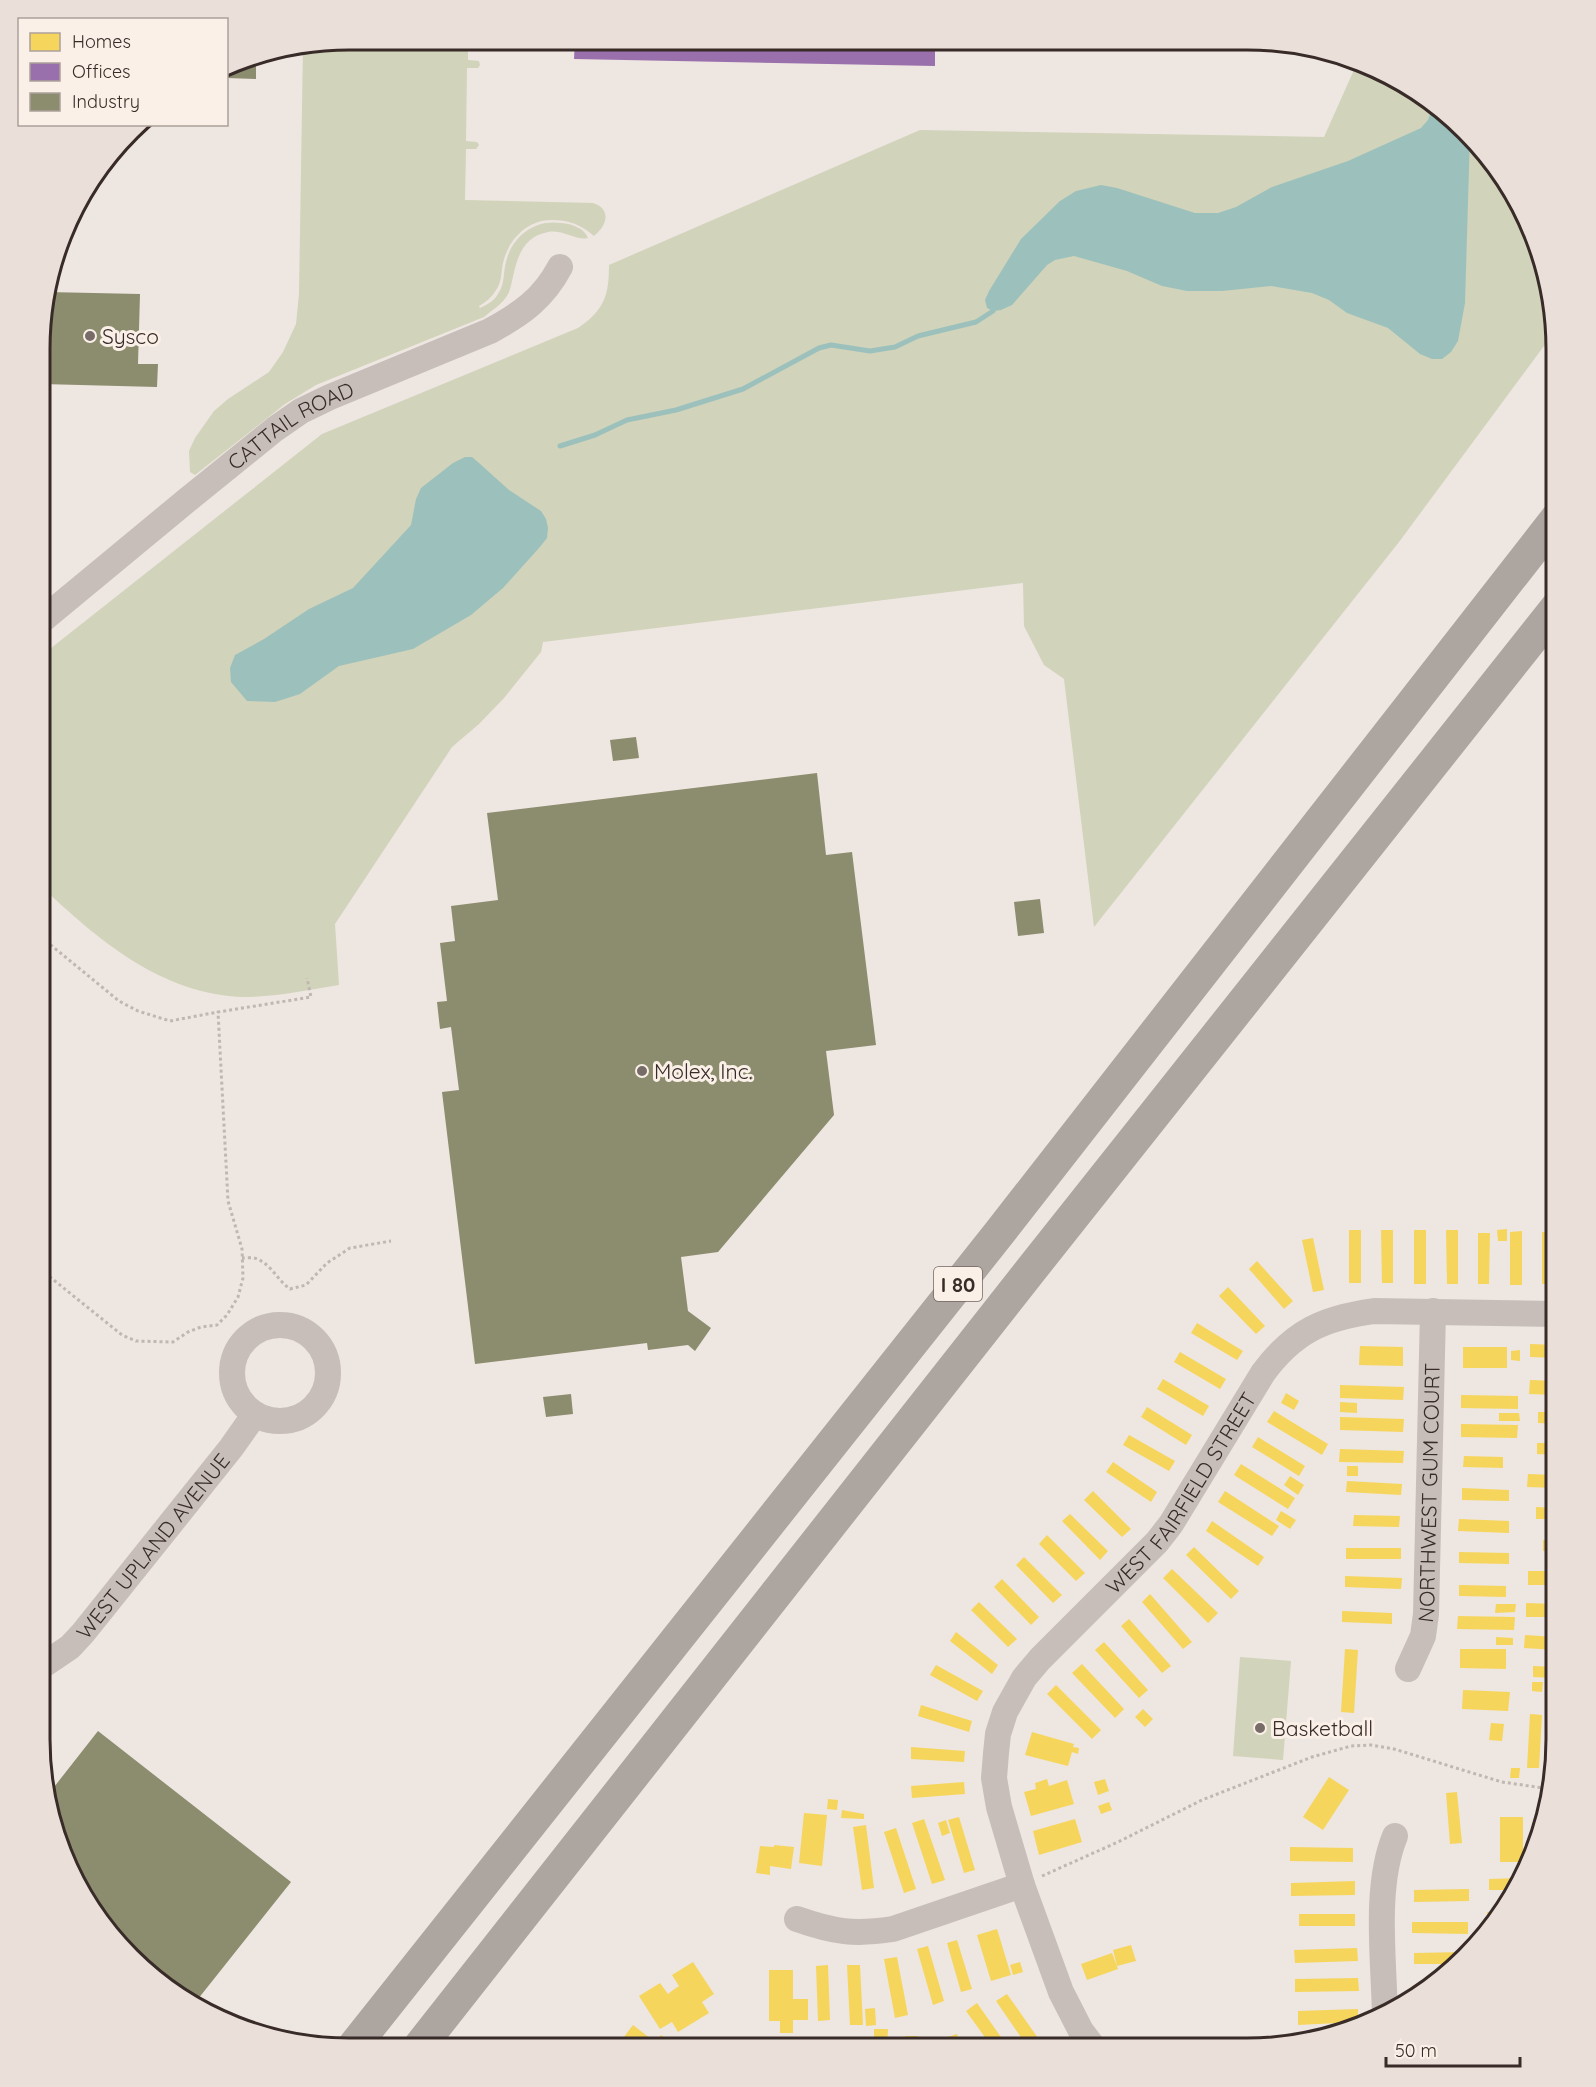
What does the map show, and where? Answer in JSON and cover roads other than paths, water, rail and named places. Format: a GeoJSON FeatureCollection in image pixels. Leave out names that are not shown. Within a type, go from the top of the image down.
{"type":"FeatureCollection","features":[{"type":"Feature","properties":{"kind":"highway","name":"I 80"},"geometry":{"type":"LineString","coordinates":[[361,2037],[1000,1232],[1546,532]]}},
{"type":"Feature","properties":{"kind":"highway","name":"I 80"},"geometry":{"type":"LineString","coordinates":[[427,2037],[1546,621]]}},
{"type":"Feature","properties":{"kind":"street","name":"CATTAIL ROAD"},"geometry":{"type":"LineString","coordinates":[[50,614],[275,429],[301,411],[511,320],[543,294],[551,285],[560,267]]}},
{"type":"Feature","properties":{"kind":"street","name":"WEST FAIRFIELD STREET"},"geometry":{"type":"LineString","coordinates":[[1083,2037],[1061,1992],[1022,1885],[999,1806],[994,1778],[998,1734],[1005,1712],[1024,1678],[1040,1659],[1157,1542],[1171,1524],[1263,1373],[1288,1344],[1324,1322],[1347,1315],[1374,1311],[1546,1314]]}},
{"type":"Feature","properties":{"kind":"street","name":"NORTHWEST GUM COURT"},"geometry":{"type":"LineString","coordinates":[[1408,1669],[1423,1636],[1426,1614],[1434,1311]]}},
{"type":"Feature","properties":{"kind":"street","name":"WEST UPLAND AVENUE"},"geometry":{"type":"LineString","coordinates":[[50,1662],[83,1633],[231,1448],[255,1414]]}},
{"type":"Feature","properties":{"kind":"street"},"geometry":{"type":"LineString","coordinates":[[1385,2004],[1382,1899],[1389,1849],[1395,1836]]}},
{"type":"Feature","properties":{"kind":"street"},"geometry":{"type":"LineString","coordinates":[[797,1918],[825,1929],[857,1933],[893,1929],[1022,1885]]}},
{"type":"Feature","properties":{"kind":"water"},"geometry":{"type":"Polygon","coordinates":[[[1431,112],[1470,148],[1465,303],[1458,341],[1451,352],[1442,359],[1432,359],[1420,354],[1388,328],[1347,313],[1329,300],[1312,293],[1271,286],[1222,291],[1187,291],[1162,286],[1127,271],[1074,256],[1055,260],[1047,265],[1012,305],[993,311],[987,308],[985,300],[989,291],[1021,239],[1060,201],[1076,191],[1101,185],[1195,213],[1218,213],[1236,207],[1272,187],[1348,161],[1421,128],[1428,120],[1431,112]]]}},
{"type":"Feature","properties":{"kind":"water"},"geometry":{"type":"Polygon","coordinates":[[[465,457],[472,457],[509,490],[541,511],[548,528],[547,538],[539,548],[503,588],[471,615],[413,649],[339,666],[300,694],[275,702],[247,701],[231,682],[230,668],[235,655],[309,609],[353,588],[411,525],[416,499],[421,488],[453,463],[465,457]]]}},
{"type":"Feature","properties":{"kind":"waterway"},"geometry":{"type":"LineString","coordinates":[[560,446],[595,435],[627,420],[676,410],[743,389],[819,348],[831,345],[870,351],[895,347],[918,336],[976,322],[993,311]]}},
{"type":"Feature","properties":{"kind":"place","name":"Sysco"},"geometry":{"type":"Point","coordinates":[90,336]}},
{"type":"Feature","properties":{"kind":"place","name":"Molex, Inc."},"geometry":{"type":"Point","coordinates":[642,1071]}},
{"type":"Feature","properties":{"kind":"place","name":"Basketball"},"geometry":{"type":"Point","coordinates":[1260,1728]}}]}
